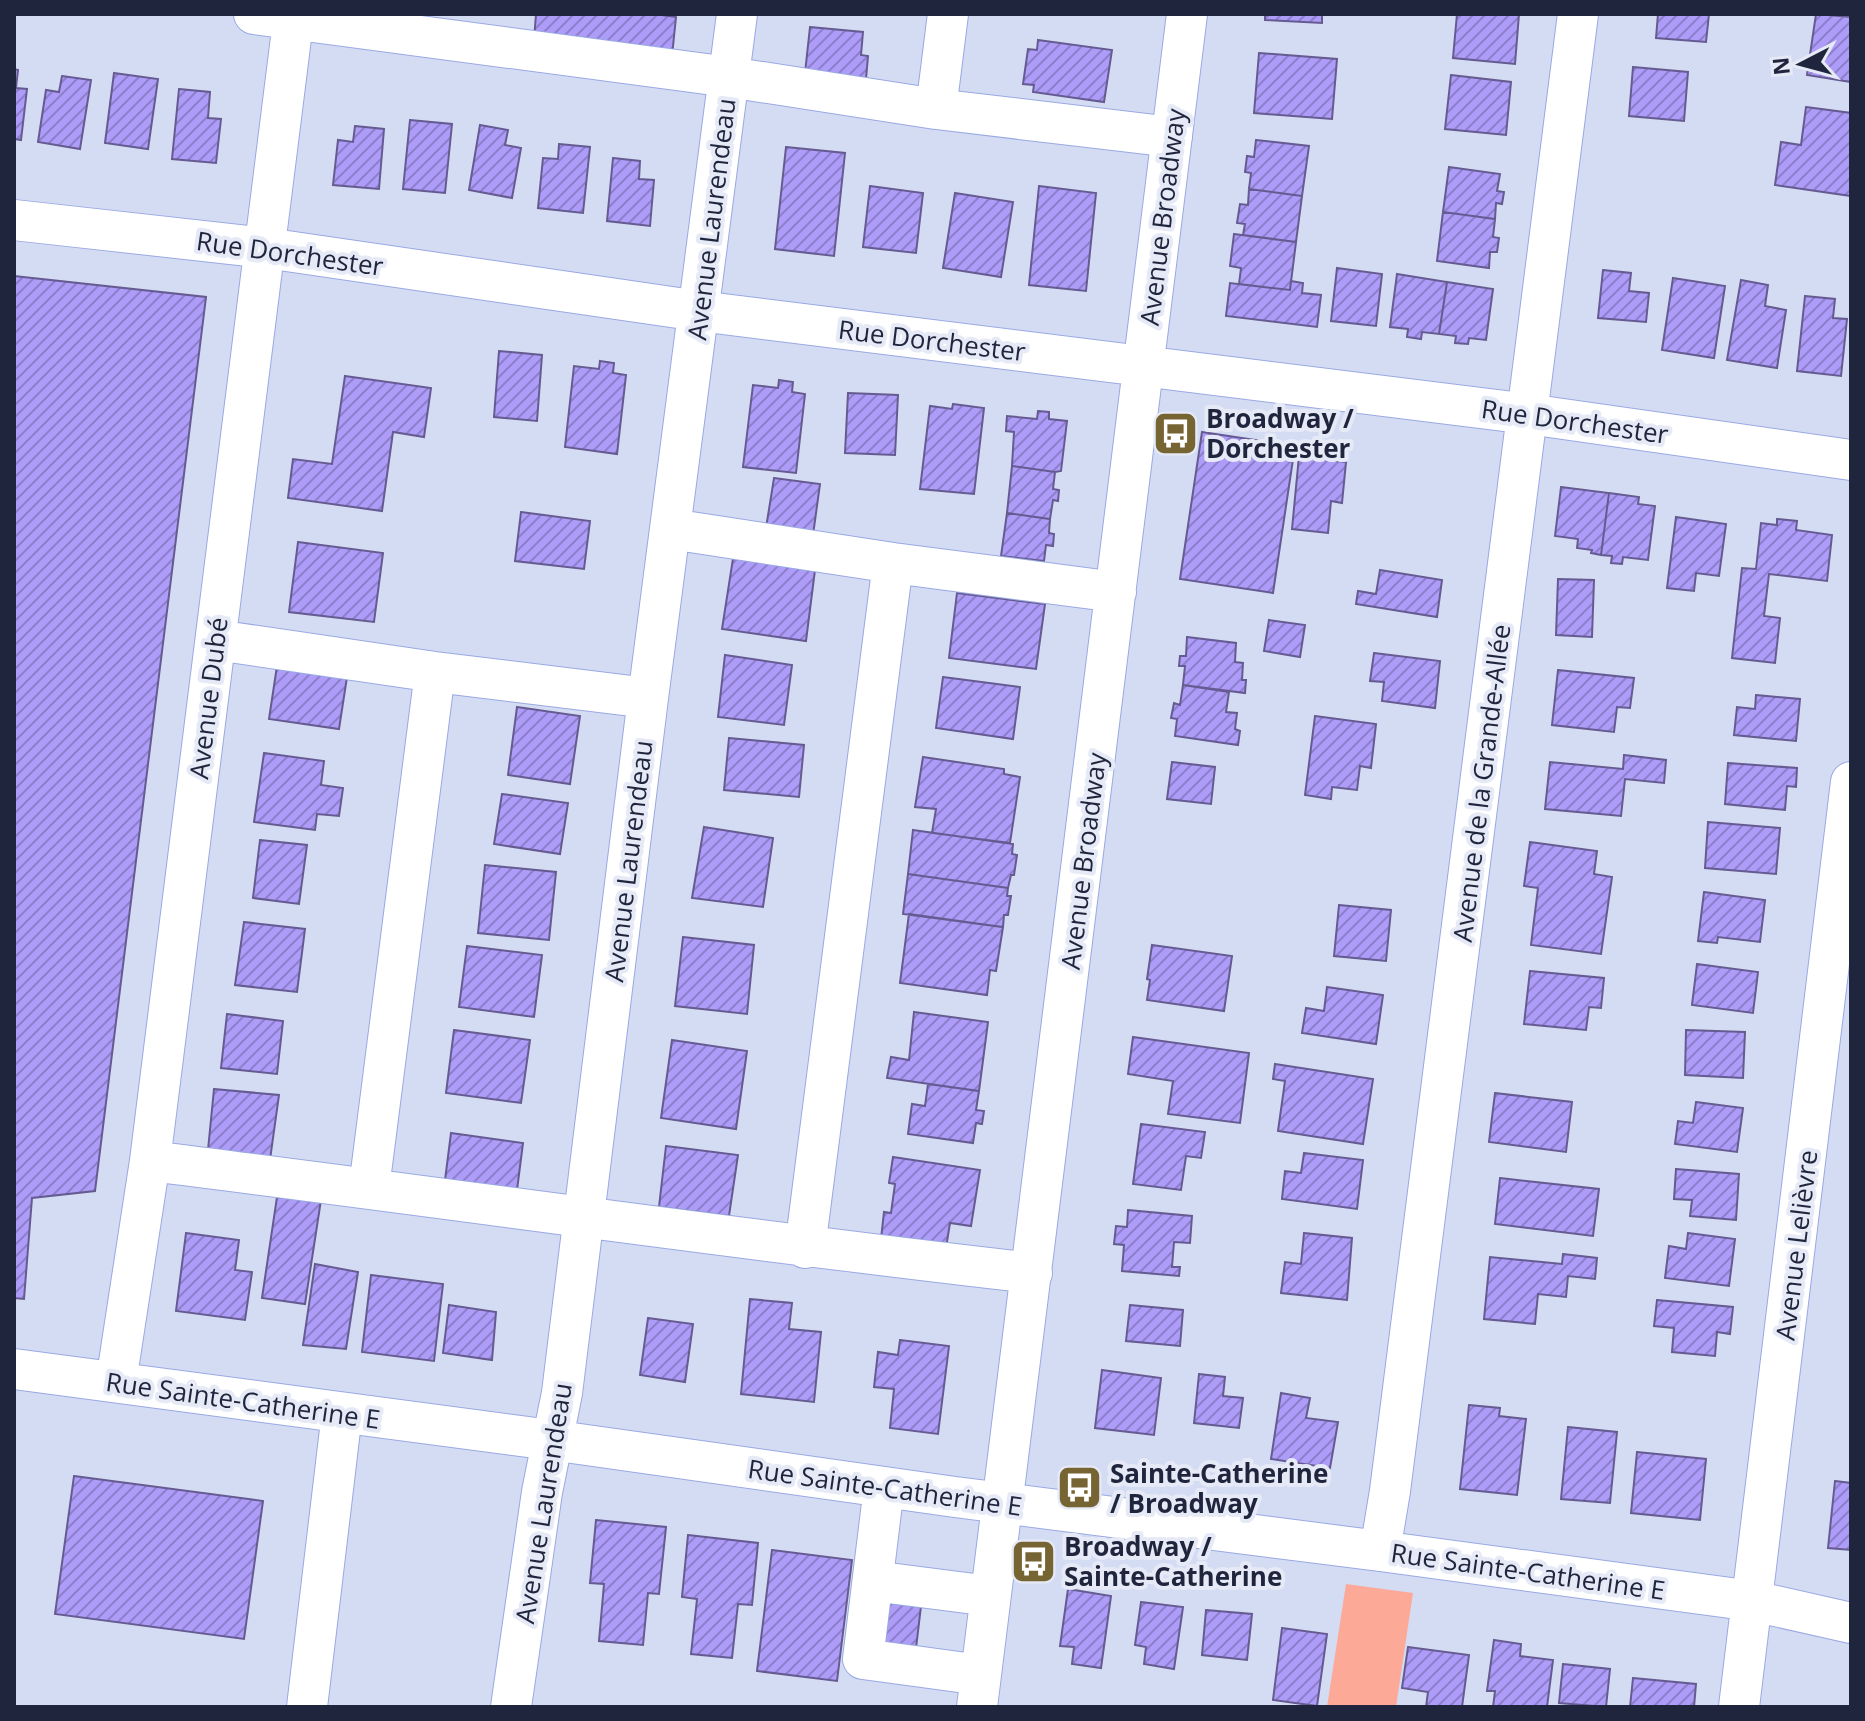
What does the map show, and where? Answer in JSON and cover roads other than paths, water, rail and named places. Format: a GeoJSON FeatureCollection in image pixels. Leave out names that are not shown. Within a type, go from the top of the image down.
{"type":"FeatureCollection","features":[{"type":"Feature","properties":{"kind":"street"},"geometry":{"type":"LineString","coordinates":[[254,14],[512,31],[729,77],[936,109],[1172,137]]}},
{"type":"Feature","properties":{"kind":"street","name":"Avenue Laurendeau"},"geometry":{"type":"LineString","coordinates":[[511,1707],[542,1492],[562,1393],[737,14]]}},
{"type":"Feature","properties":{"kind":"street"},"geometry":{"type":"LineString","coordinates":[[936,109],[948,14]]}},
{"type":"Feature","properties":{"kind":"street","name":"Avenue Broadway"},"geometry":{"type":"LineString","coordinates":[[979,1691],[1187,14]]}},
{"type":"Feature","properties":{"kind":"street","name":"Avenue de la Grande-Allée"},"geometry":{"type":"LineString","coordinates":[[1380,1551],[1578,14]]}},
{"type":"Feature","properties":{"kind":"street","name":"Avenue Dubé"},"geometry":{"type":"LineString","coordinates":[[116,1382],[150,1161],[294,17]]}},
{"type":"Feature","properties":{"kind":"street","name":"Rue Dorchester"},"geometry":{"type":"LineString","coordinates":[[14,220],[266,248],[699,311],[1528,414],[1851,460]]}},
{"type":"Feature","properties":{"kind":"street"},"geometry":{"type":"LineString","coordinates":[[671,529],[893,563],[1116,592]]}},
{"type":"Feature","properties":{"kind":"street"},"geometry":{"type":"LineString","coordinates":[[805,1248],[893,563]]}},
{"type":"Feature","properties":{"kind":"street"},"geometry":{"type":"LineString","coordinates":[[216,640],[435,672],[648,698]]}},
{"type":"Feature","properties":{"kind":"street"},"geometry":{"type":"LineString","coordinates":[[369,1188],[435,672]]}},
{"type":"Feature","properties":{"kind":"street","name":"Avenue Lelièvre"},"geometry":{"type":"LineString","coordinates":[[1739,1707],[1851,782]]}},
{"type":"Feature","properties":{"kind":"street"},"geometry":{"type":"LineString","coordinates":[[150,1161],[805,1248],[1032,1273]]}},
{"type":"Feature","properties":{"kind":"street","name":"Rue Sainte-Catherine E"},"geometry":{"type":"LineString","coordinates":[[14,1369],[1003,1504],[1753,1601],[1851,1623]]}},
{"type":"Feature","properties":{"kind":"street"},"geometry":{"type":"LineString","coordinates":[[307,1707],[342,1413]]}},
{"type":"Feature","properties":{"kind":"street"},"geometry":{"type":"LineString","coordinates":[[884,1487],[863,1659],[979,1691]]}},
{"type":"Feature","properties":{"kind":"street"},"geometry":{"type":"LineString","coordinates":[[873,1581],[990,1596]]}},
{"type":"Feature","properties":{"kind":"place","name":"Broadway / Dorchester"},"geometry":{"type":"Point","coordinates":[1175,433]}},
{"type":"Feature","properties":{"kind":"place","name":"Sainte-Catherine / Broadway"},"geometry":{"type":"Point","coordinates":[1079,1488]}},
{"type":"Feature","properties":{"kind":"place","name":"Broadway / Sainte-Catherine"},"geometry":{"type":"Point","coordinates":[1033,1561]}}]}
